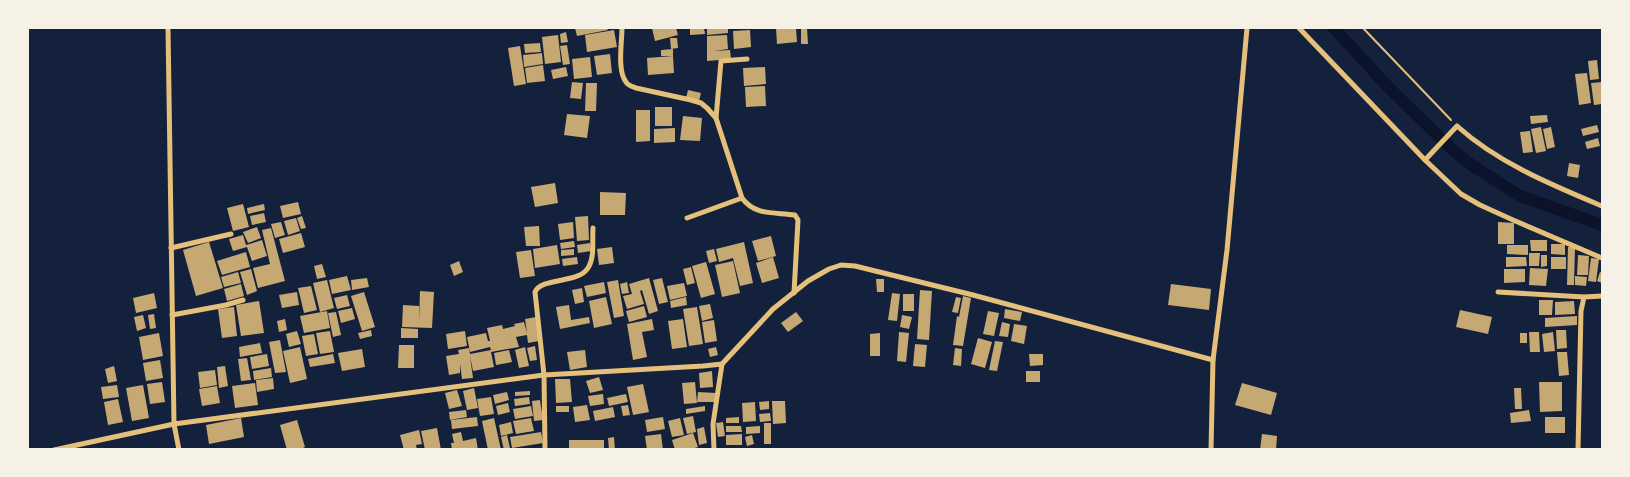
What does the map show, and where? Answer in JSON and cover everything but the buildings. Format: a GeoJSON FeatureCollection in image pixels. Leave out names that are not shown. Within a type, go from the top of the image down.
{"type":"FeatureCollection","features":[{"type":"Feature","properties":{"kind":"street"},"geometry":{"type":"LineString","coordinates":[[168,28],[174,424],[180,450]]}},
{"type":"Feature","properties":{"kind":"street"},"geometry":{"type":"LineString","coordinates":[[622,28],[622,76],[627,84],[636,88],[701,103],[716,118]]}},
{"type":"Feature","properties":{"kind":"street"},"geometry":{"type":"LineString","coordinates":[[1211,450],[1213,360],[1227,250],[1247,28]]}},
{"type":"Feature","properties":{"kind":"street"},"geometry":{"type":"LineString","coordinates":[[1299,28],[1425,160],[1461,194],[1480,206],[1602,258]]}},
{"type":"Feature","properties":{"kind":"street"},"geometry":{"type":"LineString","coordinates":[[747,59],[721,61],[716,118],[742,198],[747,205],[763,212],[795,215],[798,220],[794,293]]}},
{"type":"Feature","properties":{"kind":"street"},"geometry":{"type":"LineString","coordinates":[[1425,160],[1435,147],[1457,126],[1468,136],[1504,160],[1575,195],[1602,206]]}},
{"type":"Feature","properties":{"kind":"street"},"geometry":{"type":"LineString","coordinates":[[687,218],[742,198]]}},
{"type":"Feature","properties":{"kind":"street"},"geometry":{"type":"LineString","coordinates":[[545,450],[544,375],[535,292],[536,289],[542,286],[578,276],[588,268],[592,255],[593,228]]}},
{"type":"Feature","properties":{"kind":"street"},"geometry":{"type":"LineString","coordinates":[[171,248],[231,234]]}},
{"type":"Feature","properties":{"kind":"street"},"geometry":{"type":"LineString","coordinates":[[714,450],[712,424],[722,364],[773,309],[808,281],[829,269],[841,265],[855,266],[973,295],[1213,360]]}},
{"type":"Feature","properties":{"kind":"street"},"geometry":{"type":"LineString","coordinates":[[1498,292],[1584,297],[1602,296]]}},
{"type":"Feature","properties":{"kind":"street"},"geometry":{"type":"LineString","coordinates":[[1578,450],[1581,312],[1584,297]]}},
{"type":"Feature","properties":{"kind":"street"},"geometry":{"type":"LineString","coordinates":[[172,315],[243,300]]}},
{"type":"Feature","properties":{"kind":"street"},"geometry":{"type":"LineString","coordinates":[[54,450],[174,424],[544,375],[722,364]]}},
{"type":"Feature","properties":{"kind":"path"},"geometry":{"type":"LineString","coordinates":[[1363,28],[1457,126]]}},
{"type":"Feature","properties":{"kind":"waterway"},"geometry":{"type":"LineString","coordinates":[[1334,28],[1389,88],[1455,152],[1473,166],[1520,196],[1602,225]]}}]}
